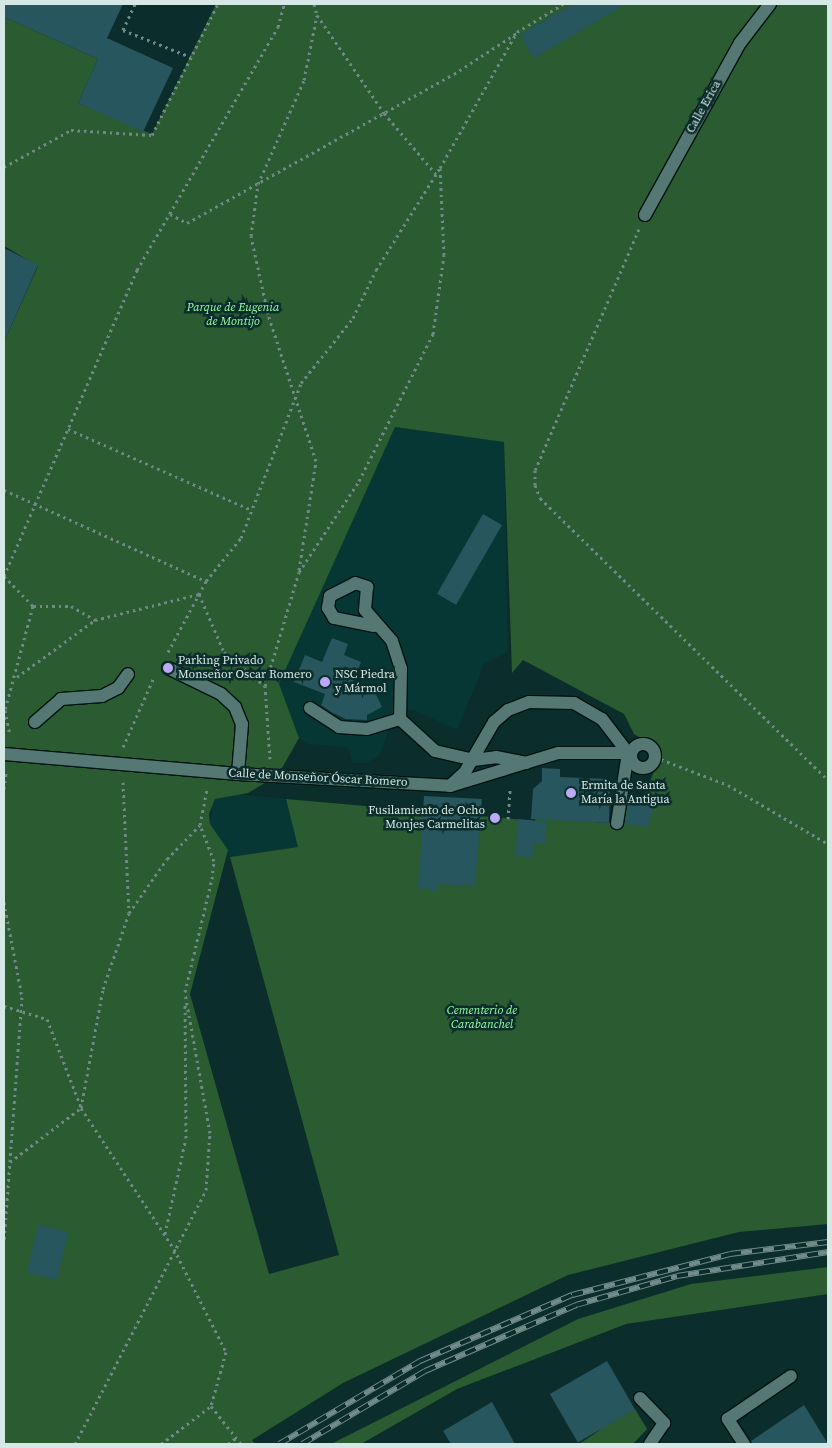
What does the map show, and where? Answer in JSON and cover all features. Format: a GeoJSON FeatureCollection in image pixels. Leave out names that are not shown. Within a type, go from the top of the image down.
{"type":"FeatureCollection","features":[{"type":"Feature","properties":{"kind":"street","name":"Calle Erica"},"geometry":{"type":"LineString","coordinates":[[645,215],[740,44],[770,4]]}},
{"type":"Feature","properties":{"kind":"street"},"geometry":{"type":"LineString","coordinates":[[374,626],[392,641],[401,669],[400,719],[435,750],[472,760],[496,757],[526,763]]}},
{"type":"Feature","properties":{"kind":"street"},"geometry":{"type":"LineString","coordinates":[[163,666],[221,694],[235,707],[242,724],[238,774]]}},
{"type":"Feature","properties":{"kind":"street"},"geometry":{"type":"LineString","coordinates":[[35,722],[61,699],[102,696],[118,688],[128,674]]}},
{"type":"Feature","properties":{"kind":"street"},"geometry":{"type":"LineString","coordinates":[[450,786],[472,760],[494,722],[529,702],[574,703],[602,719],[628,753],[617,823]]}},
{"type":"Feature","properties":{"kind":"street"},"geometry":{"type":"LineString","coordinates":[[310,708],[339,727],[366,729],[400,719]]}},
{"type":"Feature","properties":{"kind":"street","name":"Calle de Monseñor Óscar Romero"},"geometry":{"type":"LineString","coordinates":[[6,754],[238,774],[450,786],[558,753],[628,753],[647,745],[655,758]]}},
{"type":"Feature","properties":{"kind":"street"},"geometry":{"type":"LineString","coordinates":[[744,1444],[728,1419],[791,1376]]}},
{"type":"Feature","properties":{"kind":"street"},"geometry":{"type":"LineString","coordinates":[[640,1398],[664,1423],[650,1444]]}},
{"type":"Feature","properties":{"kind":"path"},"geometry":{"type":"LineString","coordinates":[[135,4],[123,30],[190,57]]}},
{"type":"Feature","properties":{"kind":"path"},"geometry":{"type":"LineString","coordinates":[[4,167],[71,130],[152,134],[218,4]]}},
{"type":"Feature","properties":{"kind":"path"},"geometry":{"type":"LineString","coordinates":[[95,620],[71,606],[32,606],[4,576],[137,270],[278,27],[284,4]]}},
{"type":"Feature","properties":{"kind":"path"},"geometry":{"type":"LineString","coordinates":[[314,4],[317,15],[384,114],[436,174]]}},
{"type":"Feature","properties":{"kind":"path"},"geometry":{"type":"LineString","coordinates":[[170,214],[187,223],[384,114],[564,4]]}},
{"type":"Feature","properties":{"kind":"path"},"geometry":{"type":"LineString","coordinates":[[270,775],[266,686],[299,572],[316,461],[295,404],[251,236],[258,184],[304,80],[317,15]]}},
{"type":"Feature","properties":{"kind":"path"},"geometry":{"type":"LineString","coordinates":[[129,913],[129,846],[119,764],[127,732],[163,666],[198,594],[206,581],[241,538],[295,404],[301,383],[353,318],[376,270],[440,168],[517,32]]}},
{"type":"Feature","properties":{"kind":"path"},"geometry":{"type":"LineString","coordinates":[[299,572],[359,481],[433,334],[444,255],[440,168]]}},
{"type":"Feature","properties":{"kind":"path"},"geometry":{"type":"LineString","coordinates":[[645,215],[535,470],[535,485],[540,498],[828,780]]}},
{"type":"Feature","properties":{"kind":"path"},"geometry":{"type":"LineString","coordinates":[[68,429],[252,510]]}},
{"type":"Feature","properties":{"kind":"path"},"geometry":{"type":"LineString","coordinates":[[4,490],[206,581]]}},
{"type":"Feature","properties":{"kind":"path"},"geometry":{"type":"LineString","coordinates":[[198,594],[224,652],[266,686]]}},
{"type":"Feature","properties":{"kind":"path"},"geometry":{"type":"LineString","coordinates":[[6,754],[5,710],[10,684],[17,677],[95,620],[198,594]]}},
{"type":"Feature","properties":{"kind":"path"},"geometry":{"type":"LineString","coordinates":[[17,677],[32,606]]}},
{"type":"Feature","properties":{"kind":"path"},"geometry":{"type":"LineString","coordinates":[[655,758],[728,785],[828,844]]}},
{"type":"Feature","properties":{"kind":"path"},"geometry":{"type":"LineString","coordinates":[[4,789],[7,768]]}},
{"type":"Feature","properties":{"kind":"path"},"geometry":{"type":"LineString","coordinates":[[508,819],[511,768]]}},
{"type":"Feature","properties":{"kind":"path"},"geometry":{"type":"LineString","coordinates":[[165,1235],[186,1138],[185,992],[214,861],[200,825],[206,789],[238,774]]}},
{"type":"Feature","properties":{"kind":"path"},"geometry":{"type":"LineString","coordinates":[[10,1162],[81,1108],[103,989],[129,913],[167,859],[200,825]]}},
{"type":"Feature","properties":{"kind":"path"},"geometry":{"type":"LineString","coordinates":[[4,902],[22,997],[4,1241]]}},
{"type":"Feature","properties":{"kind":"path"},"geometry":{"type":"LineString","coordinates":[[75,1444],[206,1190],[210,1133],[185,992]]}},
{"type":"Feature","properties":{"kind":"path"},"geometry":{"type":"LineString","coordinates":[[4,1006],[21,1013],[47,1019],[81,1108],[174,1249],[226,1352],[211,1406],[162,1444]]}},
{"type":"Feature","properties":{"kind":"path"},"geometry":{"type":"LineString","coordinates":[[211,1406],[241,1444]]}},
{"type":"Feature","properties":{"kind":"path"},"geometry":{"type":"LineString","coordinates":[[228,1444],[236,1438]]}},
{"type":"Feature","properties":{"kind":"shaded area"},"geometry":{"type":"Polygon","coordinates":[[[395,427],[504,442],[508,652],[484,664],[457,730],[414,710],[396,711],[379,756],[366,763],[353,763],[347,747],[308,744],[299,738],[279,684],[395,427]]]}},
{"type":"Feature","properties":{"kind":"shaded area"},"geometry":{"type":"Polygon","coordinates":[[[228,793],[286,799],[299,847],[230,857],[210,824],[215,798],[228,793]]]}},
{"type":"Feature","properties":{"kind":"green space"},"geometry":{"type":"Polygon","coordinates":[[[216,4],[828,4],[828,1224],[739,1232],[568,1275],[343,1383],[252,1440],[255,1444],[4,1444],[4,342],[38,266],[4,246],[4,17],[98,59],[78,103],[152,134],[216,4]],[[395,427],[279,684],[299,738],[278,775],[248,793],[215,799],[209,814],[210,824],[228,850],[190,994],[269,1274],[339,1255],[230,857],[298,847],[286,799],[535,821],[537,809],[565,820],[623,824],[627,802],[641,803],[659,759],[657,748],[634,734],[624,714],[523,660],[512,673],[504,442],[395,427]]]}},
{"type":"Feature","properties":{"kind":"green space"},"geometry":{"type":"Polygon","coordinates":[[[828,1267],[828,1294],[626,1324],[457,1389],[361,1444],[331,1444],[578,1319],[691,1284],[828,1267]]]}},
{"type":"Feature","properties":{"kind":"green space"},"geometry":{"type":"Polygon","coordinates":[[[635,1409],[647,1429],[633,1444],[579,1444],[600,1430],[592,1416],[615,1420],[635,1409]]]}},
{"type":"Feature","properties":{"kind":"building"},"geometry":{"type":"Polygon","coordinates":[[[4,4],[123,4],[107,38],[173,68],[143,132],[78,103],[98,59],[4,17],[4,4]]]}},
{"type":"Feature","properties":{"kind":"building"},"geometry":{"type":"Polygon","coordinates":[[[573,4],[626,4],[534,58],[520,35],[573,4]]]}},
{"type":"Feature","properties":{"kind":"building"},"geometry":{"type":"Polygon","coordinates":[[[4,248],[38,265],[4,342],[4,248]]]}},
{"type":"Feature","properties":{"kind":"building"},"geometry":{"type":"Polygon","coordinates":[[[483,514],[502,525],[456,605],[437,594],[483,514]]]}},
{"type":"Feature","properties":{"kind":"building","name":"NSC Piedra y Mármol"},"geometry":{"type":"Polygon","coordinates":[[[332,638],[348,644],[344,655],[361,662],[348,696],[371,684],[382,707],[367,715],[367,720],[346,719],[331,712],[321,705],[325,694],[294,682],[305,655],[322,662],[332,638]]]}},
{"type":"Feature","properties":{"kind":"building","name":"Ermita de Santa María la Antigua"},"geometry":{"type":"Polygon","coordinates":[[[542,768],[560,769],[560,777],[610,779],[609,823],[531,819],[533,789],[542,781],[542,768]]]}},
{"type":"Feature","properties":{"kind":"building"},"geometry":{"type":"Polygon","coordinates":[[[424,796],[482,799],[475,886],[438,884],[438,891],[418,888],[424,796]]]}},
{"type":"Feature","properties":{"kind":"building"},"geometry":{"type":"Polygon","coordinates":[[[629,802],[654,805],[648,827],[625,824],[629,802]]]}},
{"type":"Feature","properties":{"kind":"building"},"geometry":{"type":"Polygon","coordinates":[[[518,819],[547,822],[545,844],[534,843],[532,857],[515,856],[518,819]]]}},
{"type":"Feature","properties":{"kind":"building"},"geometry":{"type":"Polygon","coordinates":[[[38,1225],[68,1232],[57,1280],[27,1273],[38,1225]]]}},
{"type":"Feature","properties":{"kind":"building"},"geometry":{"type":"Polygon","coordinates":[[[607,1361],[635,1409],[578,1442],[550,1394],[607,1361]]]}},
{"type":"Feature","properties":{"kind":"building"},"geometry":{"type":"Polygon","coordinates":[[[492,1402],[515,1444],[451,1444],[443,1431],[492,1402]]]}},
{"type":"Feature","properties":{"kind":"building"},"geometry":{"type":"Polygon","coordinates":[[[804,1405],[828,1444],[752,1444],[751,1441],[804,1405]]]}},
{"type":"Feature","properties":{"kind":"railway"},"geometry":{"type":"LineString","coordinates":[[279,1444],[420,1361],[572,1295],[730,1254],[828,1242]]}},
{"type":"Feature","properties":{"kind":"railway"},"geometry":{"type":"LineString","coordinates":[[302,1444],[425,1371],[576,1305],[677,1276],[828,1252]]}},
{"type":"Feature","properties":{"kind":"place","name":"Parking Privado Monseñor Oscar Romero"},"geometry":{"type":"Point","coordinates":[168,668]}},
{"type":"Feature","properties":{"kind":"place","name":"NSC Piedra y Mármol"},"geometry":{"type":"Point","coordinates":[325,682]}},
{"type":"Feature","properties":{"kind":"place","name":"Ermita de Santa María la Antigua"},"geometry":{"type":"Point","coordinates":[571,793]}},
{"type":"Feature","properties":{"kind":"place","name":"Fusilamiento de Ocho Monjes Carmelitas"},"geometry":{"type":"Point","coordinates":[495,818]}},
{"type":"Feature","properties":{"kind":"park label","name":"Parque de Eugenia de Montijo"},"geometry":{"type":"Point","coordinates":[233,315]}},
{"type":"Feature","properties":{"kind":"park label","name":"Cementerio de Carabanchel"},"geometry":{"type":"Point","coordinates":[482,1018]}}]}
